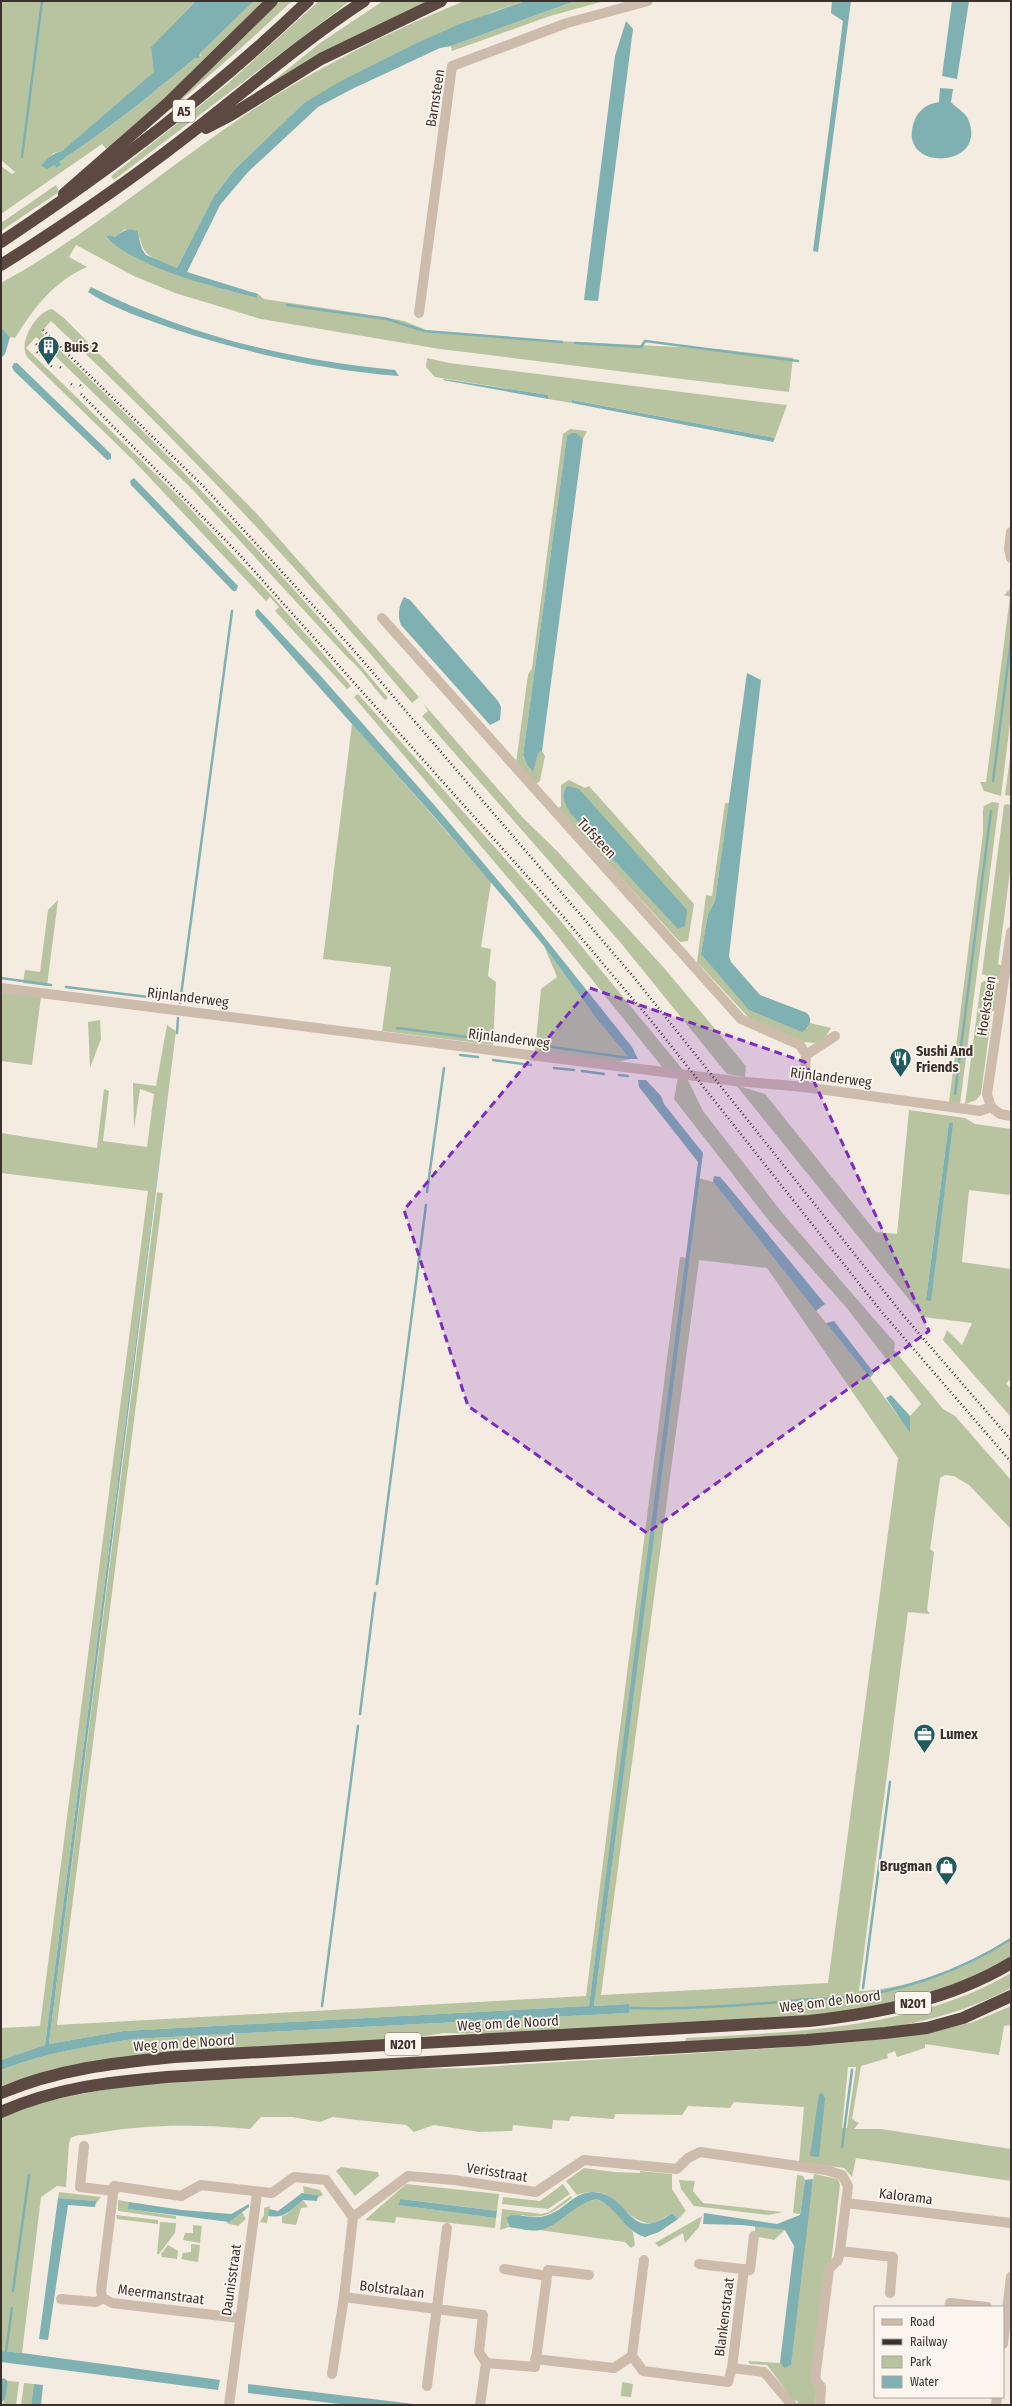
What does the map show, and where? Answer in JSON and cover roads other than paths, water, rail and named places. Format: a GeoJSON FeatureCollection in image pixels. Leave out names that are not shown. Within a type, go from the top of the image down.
{"type":"FeatureCollection","features":[{"type":"Feature","properties":{"kind":"highway"},"geometry":{"type":"LineString","coordinates":[[50,209],[72,185],[132,137],[272,1]]}},
{"type":"Feature","properties":{"kind":"highway","name":"A5"},"geometry":{"type":"LineString","coordinates":[[1,242],[111,168],[173,120],[224,78],[308,1]]}},
{"type":"Feature","properties":{"kind":"highway","name":"A5"},"geometry":{"type":"LineString","coordinates":[[1,265],[59,228],[182,140],[309,40],[364,1]]}},
{"type":"Feature","properties":{"kind":"highway","name":"A5"},"geometry":{"type":"LineString","coordinates":[[182,140],[231,115],[322,59],[441,1]]}},
{"type":"Feature","properties":{"kind":"highway","name":"Weg om de Noord"},"geometry":{"type":"LineString","coordinates":[[1,2093],[28,2082],[98,2064],[174,2057],[809,2021],[844,2017],[928,2000],[970,1985],[1011,1963]]}},
{"type":"Feature","properties":{"kind":"highway","name":"N201"},"geometry":{"type":"LineString","coordinates":[[1,2112],[44,2096],[96,2083],[167,2076],[807,2040],[927,2028],[963,2018],[1011,1996]]}},
{"type":"Feature","properties":{"kind":"street","name":"Barnsteen"},"geometry":{"type":"LineString","coordinates":[[419,313],[452,66],[567,23],[648,1]]}},
{"type":"Feature","properties":{"kind":"street"},"geometry":{"type":"LineString","coordinates":[[1011,532],[1009,549],[1011,558]]}},
{"type":"Feature","properties":{"kind":"street","name":"Tufsteen"},"geometry":{"type":"LineString","coordinates":[[382,618],[741,1019],[800,1045],[806,1055]]}},
{"type":"Feature","properties":{"kind":"street","name":"Hoeksteen"},"geometry":{"type":"LineString","coordinates":[[991,1107],[987,1094],[1007,986],[1011,932]]}},
{"type":"Feature","properties":{"kind":"street","name":"Rijnlanderweg"},"geometry":{"type":"LineString","coordinates":[[1,988],[735,1081],[804,1087],[980,1110],[991,1107]]}},
{"type":"Feature","properties":{"kind":"street"},"geometry":{"type":"LineString","coordinates":[[804,1087],[806,1055],[819,1048],[835,1036]]}},
{"type":"Feature","properties":{"kind":"street"},"geometry":{"type":"LineString","coordinates":[[991,1107],[1000,1114],[1011,1116]]}},
{"type":"Feature","properties":{"kind":"street"},"geometry":{"type":"LineString","coordinates":[[84,2146],[80,2187],[114,2191],[114,2186],[181,2196],[201,2185],[257,2193],[272,2193],[294,2177],[326,2180],[353,2217]]}},
{"type":"Feature","properties":{"kind":"street","name":"Verisstraat"},"geometry":{"type":"LineString","coordinates":[[353,2217],[408,2176],[536,2192],[584,2160],[677,2168],[688,2158],[700,2152],[838,2173],[842,2175],[848,2186],[846,2203]]}},
{"type":"Feature","properties":{"kind":"street","name":"Meermanstraat"},"geometry":{"type":"LineString","coordinates":[[103,2298],[101,2290],[114,2191]]}},
{"type":"Feature","properties":{"kind":"street","name":"Daunisstraat"},"geometry":{"type":"LineString","coordinates":[[229,2405],[257,2193]]}},
{"type":"Feature","properties":{"kind":"street"},"geometry":{"type":"LineString","coordinates":[[820,2405],[821,2387],[815,2379],[825,2297],[829,2269],[838,2260],[846,2203]]}},
{"type":"Feature","properties":{"kind":"street","name":"Kalorama"},"geometry":{"type":"LineString","coordinates":[[846,2203],[1011,2223]]}},
{"type":"Feature","properties":{"kind":"street","name":"Bolstralaan"},"geometry":{"type":"LineString","coordinates":[[332,2374],[344,2297],[353,2217]]}},
{"type":"Feature","properties":{"kind":"street","name":"Bolstralaan"},"geometry":{"type":"LineString","coordinates":[[427,2386],[447,2228]]}},
{"type":"Feature","properties":{"kind":"street","name":"Blankenstraat"},"geometry":{"type":"LineString","coordinates":[[699,2264],[750,2270],[754,2236]]}},
{"type":"Feature","properties":{"kind":"street"},"geometry":{"type":"LineString","coordinates":[[840,2250],[893,2257],[890,2293]]}},
{"type":"Feature","properties":{"kind":"street"},"geometry":{"type":"LineString","coordinates":[[535,2359],[614,2368],[632,2356],[644,2260]]}},
{"type":"Feature","properties":{"kind":"street"},"geometry":{"type":"LineString","coordinates":[[504,2269],[547,2276]]}},
{"type":"Feature","properties":{"kind":"street","name":"Blankenstraat"},"geometry":{"type":"LineString","coordinates":[[632,2356],[643,2371],[728,2382],[732,2368],[744,2269]]}},
{"type":"Feature","properties":{"kind":"street"},"geometry":{"type":"LineString","coordinates":[[480,2405],[486,2364],[534,2368],[548,2270],[589,2275]]}},
{"type":"Feature","properties":{"kind":"street"},"geometry":{"type":"LineString","coordinates":[[1004,2326],[1005,2309],[1011,2277]]}},
{"type":"Feature","properties":{"kind":"street","name":"Bolstralaan"},"geometry":{"type":"LineString","coordinates":[[344,2297],[483,2316],[479,2352],[486,2364]]}},
{"type":"Feature","properties":{"kind":"street","name":"Meermanstraat"},"geometry":{"type":"LineString","coordinates":[[61,2299],[96,2302],[103,2298]]}},
{"type":"Feature","properties":{"kind":"street","name":"Meermanstraat"},"geometry":{"type":"LineString","coordinates":[[103,2298],[112,2302],[240,2318]]}},
{"type":"Feature","properties":{"kind":"street"},"geometry":{"type":"LineString","coordinates":[[949,2306],[950,2303],[978,2306]]}},
{"type":"Feature","properties":{"kind":"street","name":"Blankenstraat"},"geometry":{"type":"LineString","coordinates":[[732,2368],[764,2372],[792,2405]]}},
{"type":"Feature","properties":{"kind":"water"},"geometry":{"type":"Polygon","coordinates":[[[196,1],[254,1],[200,53],[199,58],[195,58],[128,112],[59,162],[61,165],[57,168],[54,165],[47,169],[41,165],[51,156],[62,151],[154,72],[151,47],[196,1]]]}},
{"type":"Feature","properties":{"kind":"water"},"geometry":{"type":"Polygon","coordinates":[[[525,1],[575,1],[451,46],[440,48],[352,89],[318,107],[248,172],[220,205],[187,272],[258,294],[257,298],[199,282],[156,267],[119,248],[106,237],[110,235],[115,237],[123,231],[128,230],[137,231],[142,249],[146,255],[177,268],[214,196],[235,169],[304,103],[341,81],[419,42],[460,24],[525,1]]]}},
{"type":"Feature","properties":{"kind":"water"},"geometry":{"type":"Polygon","coordinates":[[[832,1],[851,1],[818,252],[813,251],[843,21],[831,13],[832,1]]]}},
{"type":"Feature","properties":{"kind":"water"},"geometry":{"type":"Polygon","coordinates":[[[952,1],[969,1],[957,79],[942,76],[952,1]]]}},
{"type":"Feature","properties":{"kind":"water"},"geometry":{"type":"Polygon","coordinates":[[[626,21],[633,29],[598,301],[584,300],[615,56],[626,21]]]}},
{"type":"Feature","properties":{"kind":"water"},"geometry":{"type":"Polygon","coordinates":[[[940,88],[953,89],[951,102],[968,119],[971,136],[966,148],[956,155],[942,158],[929,157],[918,150],[912,139],[914,122],[918,114],[931,104],[939,102],[940,88]]]}},
{"type":"Feature","properties":{"kind":"water"},"geometry":{"type":"Polygon","coordinates":[[[91,287],[164,319],[239,343],[316,360],[395,370],[399,376],[343,370],[288,360],[234,347],[180,331],[132,314],[88,292],[91,287]]]}},
{"type":"Feature","properties":{"kind":"water"},"geometry":{"type":"Polygon","coordinates":[[[1,327],[10,337],[5,354],[1,358],[1,327]]]}},
{"type":"Feature","properties":{"kind":"water"},"geometry":{"type":"Polygon","coordinates":[[[14,363],[17,363],[111,454],[111,459],[107,460],[14,371],[12,367],[14,363]]]}},
{"type":"Feature","properties":{"kind":"water"},"geometry":{"type":"Polygon","coordinates":[[[443,380],[548,395],[548,399],[443,380]]]}},
{"type":"Feature","properties":{"kind":"water"},"geometry":{"type":"Polygon","coordinates":[[[572,400],[775,438],[773,442],[572,403],[572,400]]]}},
{"type":"Feature","properties":{"kind":"water"},"geometry":{"type":"Polygon","coordinates":[[[572,433],[576,433],[583,439],[542,751],[538,753],[533,772],[523,755],[567,436],[572,433]]]}},
{"type":"Feature","properties":{"kind":"water"},"geometry":{"type":"Polygon","coordinates":[[[134,478],[238,586],[236,591],[233,591],[131,485],[130,481],[134,478]]]}},
{"type":"Feature","properties":{"kind":"water"},"geometry":{"type":"Polygon","coordinates":[[[404,597],[410,600],[498,701],[501,707],[500,720],[490,725],[401,625],[399,611],[404,597]]]}},
{"type":"Feature","properties":{"kind":"water"},"geometry":{"type":"Polygon","coordinates":[[[258,609],[319,674],[436,807],[517,903],[632,1047],[638,1059],[630,1059],[599,1022],[544,946],[511,906],[438,821],[256,616],[255,611],[258,609]]]}},
{"type":"Feature","properties":{"kind":"water"},"geometry":{"type":"Polygon","coordinates":[[[747,673],[761,680],[729,956],[731,962],[760,995],[807,1013],[810,1018],[810,1023],[802,1032],[749,1010],[701,954],[708,914],[715,901],[747,673]]]}},
{"type":"Feature","properties":{"kind":"water"},"geometry":{"type":"Polygon","coordinates":[[[568,786],[579,789],[687,910],[685,926],[678,929],[571,814],[564,800],[564,792],[568,786]]]}},
{"type":"Feature","properties":{"kind":"water"},"geometry":{"type":"Polygon","coordinates":[[[176,1031],[49,2044],[123,2031],[589,2006],[698,1162],[639,1087],[638,1080],[646,1080],[661,1096],[664,1104],[703,1153],[594,2006],[629,2004],[629,2013],[133,2039],[83,2047],[33,2059],[1,2070],[1,2060],[45,2045],[176,1031]]]}},
{"type":"Feature","properties":{"kind":"water"},"geometry":{"type":"Polygon","coordinates":[[[949,1122],[953,1123],[931,1301],[926,1300],[949,1122]]]}},
{"type":"Feature","properties":{"kind":"water"},"geometry":{"type":"Polygon","coordinates":[[[714,1176],[720,1177],[728,1186],[825,1304],[816,1311],[713,1182],[714,1176]]]}},
{"type":"Feature","properties":{"kind":"water"},"geometry":{"type":"Polygon","coordinates":[[[834,1321],[874,1373],[870,1378],[826,1323],[834,1321]]]}},
{"type":"Feature","properties":{"kind":"water"},"geometry":{"type":"Polygon","coordinates":[[[891,1395],[910,1416],[910,1433],[886,1398],[891,1395]]]}},
{"type":"Feature","properties":{"kind":"water"},"geometry":{"type":"Polygon","coordinates":[[[822,2093],[825,2098],[819,2157],[810,2156],[819,2094],[822,2093]]]}},
{"type":"Feature","properties":{"kind":"water"},"geometry":{"type":"Polygon","coordinates":[[[813,2179],[791,2365],[784,2368],[780,2363],[794,2246],[785,2230],[742,2225],[703,2224],[704,2213],[777,2224],[800,2215],[805,2180],[813,2179]]]}},
{"type":"Feature","properties":{"kind":"water"},"geometry":{"type":"Polygon","coordinates":[[[592,2192],[605,2195],[615,2200],[637,2221],[646,2224],[657,2222],[672,2213],[678,2219],[659,2232],[645,2237],[631,2230],[610,2207],[597,2199],[581,2205],[554,2224],[540,2230],[509,2227],[507,2218],[511,2215],[534,2217],[543,2216],[560,2209],[585,2193],[592,2192]]]}},
{"type":"Feature","properties":{"kind":"water"},"geometry":{"type":"Polygon","coordinates":[[[302,2193],[318,2195],[317,2201],[303,2200],[283,2215],[274,2217],[268,2216],[269,2209],[278,2211],[302,2193]]]}},
{"type":"Feature","properties":{"kind":"water"},"geometry":{"type":"Polygon","coordinates":[[[58,2198],[96,2201],[95,2207],[68,2205],[48,2340],[39,2339],[58,2198]]]}},
{"type":"Feature","properties":{"kind":"water"},"geometry":{"type":"Polygon","coordinates":[[[401,2199],[497,2211],[496,2218],[398,2205],[401,2199]]]}},
{"type":"Feature","properties":{"kind":"water"},"geometry":{"type":"Polygon","coordinates":[[[129,2202],[182,2210],[231,2214],[249,2204],[249,2207],[229,2222],[128,2209],[129,2202]]]}},
{"type":"Feature","properties":{"kind":"water"},"geometry":{"type":"Polygon","coordinates":[[[1,2351],[220,2380],[218,2390],[1,2362],[1,2351]]]}},
{"type":"Feature","properties":{"kind":"water"},"geometry":{"type":"Polygon","coordinates":[[[34,2384],[43,2385],[41,2405],[31,2405],[34,2384]]]}},
{"type":"Feature","properties":{"kind":"water"},"geometry":{"type":"Polygon","coordinates":[[[248,2384],[422,2405],[348,2405],[248,2393],[248,2384]]]}},
{"type":"Feature","properties":{"kind":"waterway"},"geometry":{"type":"LineString","coordinates":[[22,157],[42,1]]}},
{"type":"Feature","properties":{"kind":"waterway"},"geometry":{"type":"LineString","coordinates":[[287,305],[387,319],[424,331],[562,342]]}},
{"type":"Feature","properties":{"kind":"waterway"},"geometry":{"type":"LineString","coordinates":[[575,343],[641,347],[645,341],[798,361]]}},
{"type":"Feature","properties":{"kind":"waterway"},"geometry":{"type":"LineString","coordinates":[[180,1003],[232,611]]}},
{"type":"Feature","properties":{"kind":"waterway"},"geometry":{"type":"LineString","coordinates":[[993,781],[1011,640]]}},
{"type":"Feature","properties":{"kind":"waterway"},"geometry":{"type":"LineString","coordinates":[[955,1094],[991,811]]}},
{"type":"Feature","properties":{"kind":"waterway"},"geometry":{"type":"LineString","coordinates":[[1,978],[51,985]]}},
{"type":"Feature","properties":{"kind":"waterway"},"geometry":{"type":"LineString","coordinates":[[66,987],[181,1001]]}},
{"type":"Feature","properties":{"kind":"waterway"},"geometry":{"type":"LineString","coordinates":[[177,1033],[178,1018]]}},
{"type":"Feature","properties":{"kind":"waterway"},"geometry":{"type":"LineString","coordinates":[[397,1028],[521,1044]]}},
{"type":"Feature","properties":{"kind":"waterway"},"geometry":{"type":"LineString","coordinates":[[538,1045],[629,1058]]}},
{"type":"Feature","properties":{"kind":"waterway"},"geometry":{"type":"LineString","coordinates":[[460,1055],[478,1057]]}},
{"type":"Feature","properties":{"kind":"waterway"},"geometry":{"type":"LineString","coordinates":[[493,1060],[531,1065]]}},
{"type":"Feature","properties":{"kind":"waterway"},"geometry":{"type":"LineString","coordinates":[[427,1192],[444,1068]]}},
{"type":"Feature","properties":{"kind":"waterway"},"geometry":{"type":"LineString","coordinates":[[554,1068],[574,1070]]}},
{"type":"Feature","properties":{"kind":"waterway"},"geometry":{"type":"LineString","coordinates":[[582,1071],[604,1074]]}},
{"type":"Feature","properties":{"kind":"waterway"},"geometry":{"type":"LineString","coordinates":[[619,1075],[628,1076]]}},
{"type":"Feature","properties":{"kind":"waterway"},"geometry":{"type":"LineString","coordinates":[[377,1584],[426,1205]]}},
{"type":"Feature","properties":{"kind":"waterway"},"geometry":{"type":"LineString","coordinates":[[360,1714],[375,1593]]}},
{"type":"Feature","properties":{"kind":"waterway"},"geometry":{"type":"LineString","coordinates":[[322,2006],[358,1726]]}},
{"type":"Feature","properties":{"kind":"waterway"},"geometry":{"type":"LineString","coordinates":[[863,1988],[890,1782]]}},
{"type":"Feature","properties":{"kind":"waterway"},"geometry":{"type":"LineString","coordinates":[[629,2008],[693,2008],[735,2006],[860,1996],[883,1992],[950,1971],[992,1951],[1011,1939]]}},
{"type":"Feature","properties":{"kind":"waterway"},"geometry":{"type":"LineString","coordinates":[[842,2147],[852,2070]]}},
{"type":"Feature","properties":{"kind":"waterway"},"geometry":{"type":"LineString","coordinates":[[13,2291],[29,2175]]}},
{"type":"Feature","properties":{"kind":"waterway"},"geometry":{"type":"LineString","coordinates":[[6,2351],[12,2308]]}},
{"type":"Feature","properties":{"kind":"waterway"},"geometry":{"type":"LineString","coordinates":[[1,2397],[3,2383]]}},
{"type":"Feature","properties":{"kind":"railway"},"geometry":{"type":"LineString","coordinates":[[43,330],[203,486],[351,647],[632,975],[903,1315],[1011,1440]]}},
{"type":"Feature","properties":{"kind":"railway"},"geometry":{"type":"LineString","coordinates":[[37,352],[40,355]]}},
{"type":"Feature","properties":{"kind":"railway"},"geometry":{"type":"LineString","coordinates":[[71,384],[74,387]]}},
{"type":"Feature","properties":{"kind":"railway"},"geometry":{"type":"LineString","coordinates":[[80,385],[83,388]]}},
{"type":"Feature","properties":{"kind":"railway"},"geometry":{"type":"LineString","coordinates":[[81,394],[239,554],[561,914],[653,1023],[880,1310],[1011,1462]]}},
{"type":"Feature","properties":{"kind":"place","name":"Buis 2"},"geometry":{"type":"Point","coordinates":[49,366]}},
{"type":"Feature","properties":{"kind":"place","name":"Sushi And Friends"},"geometry":{"type":"Point","coordinates":[900,1078]}},
{"type":"Feature","properties":{"kind":"place","name":"Lumex"},"geometry":{"type":"Point","coordinates":[924,1754]}},
{"type":"Feature","properties":{"kind":"place","name":"Brugman"},"geometry":{"type":"Point","coordinates":[947,1886]}}]}
